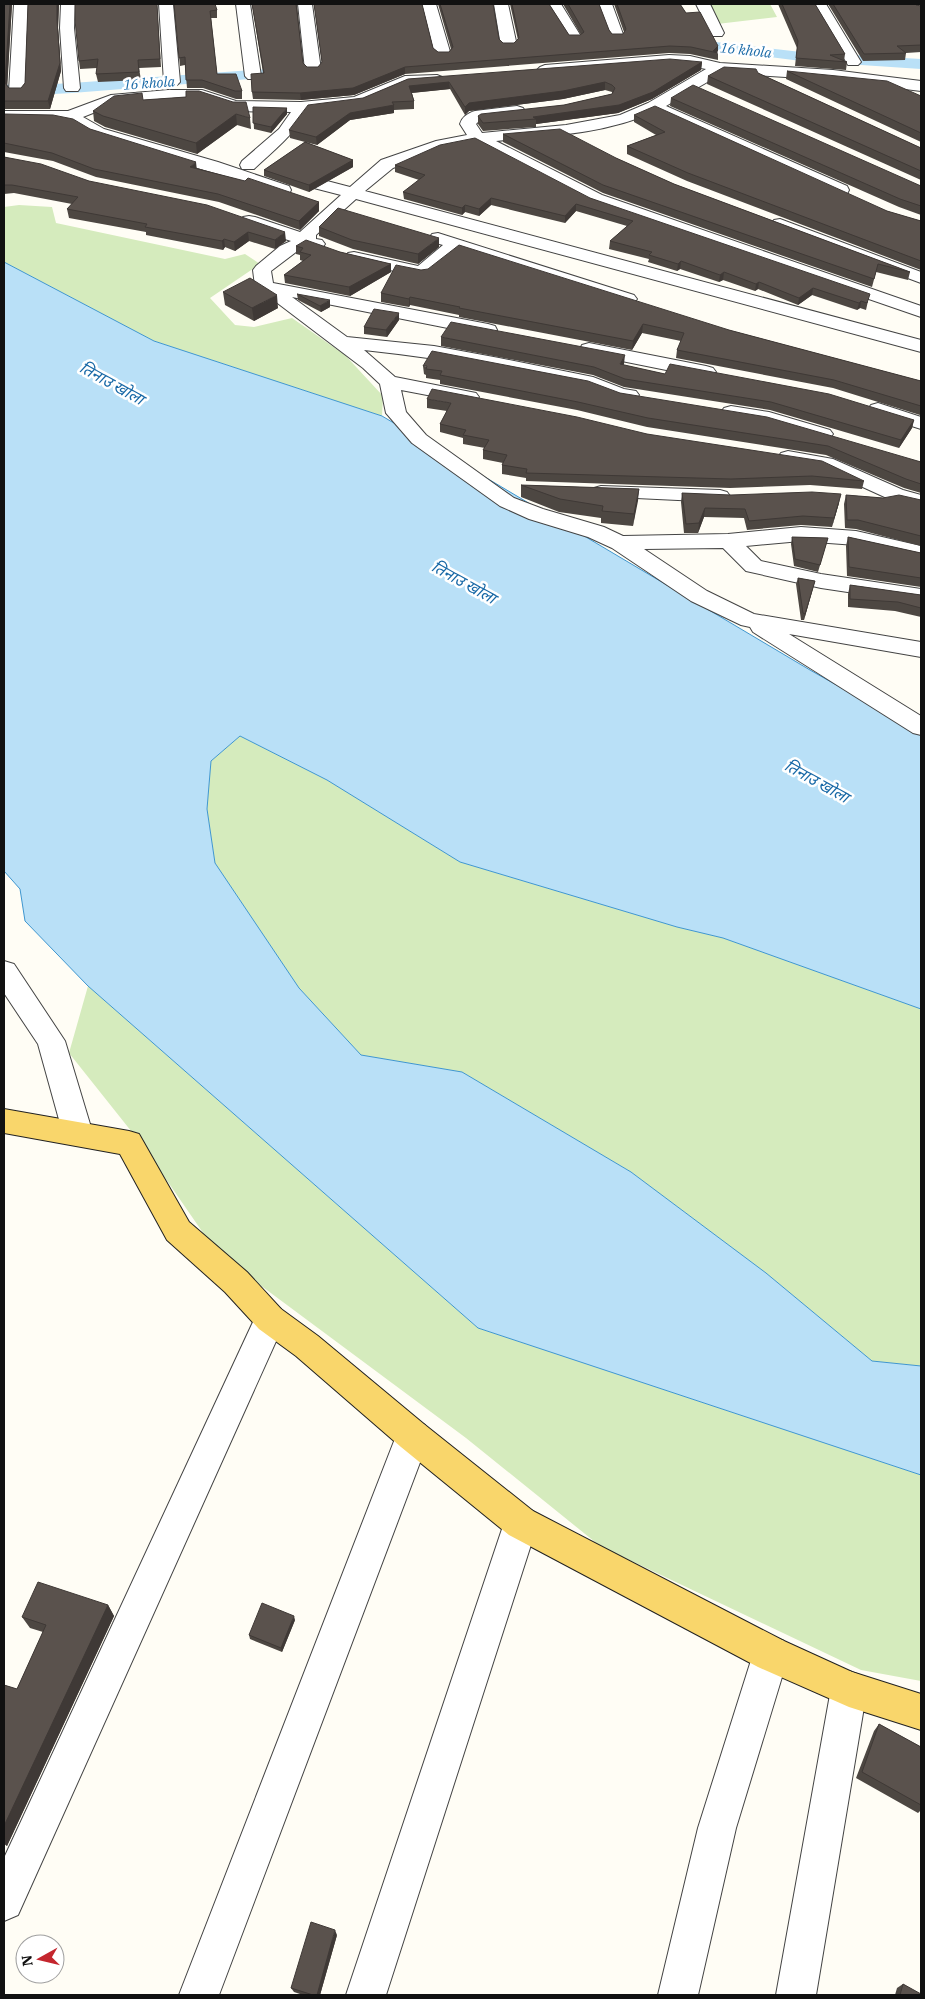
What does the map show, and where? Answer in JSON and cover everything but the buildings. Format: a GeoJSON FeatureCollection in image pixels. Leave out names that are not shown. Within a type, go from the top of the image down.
{"type":"FeatureCollection","features":[{"type":"Feature","properties":{"kind":"main road"},"geometry":{"type":"LineString","coordinates":[[4,1121],[129,1142],[178,1231],[236,1282],[270,1319],[306,1346],[521,1523],[771,1654],[849,1689],[921,1712]]}},
{"type":"Feature","properties":{"kind":"street"},"geometry":{"type":"LineString","coordinates":[[16,91],[21,4]]}},
{"type":"Feature","properties":{"kind":"street"},"geometry":{"type":"LineString","coordinates":[[68,4],[67,28],[72,88]]}},
{"type":"Feature","properties":{"kind":"street"},"geometry":{"type":"LineString","coordinates":[[166,4],[172,82]]}},
{"type":"Feature","properties":{"kind":"street"},"geometry":{"type":"LineString","coordinates":[[243,4],[253,76]]}},
{"type":"Feature","properties":{"kind":"street"},"geometry":{"type":"LineString","coordinates":[[305,4],[313,70]]}},
{"type":"Feature","properties":{"kind":"street"},"geometry":{"type":"LineString","coordinates":[[429,4],[443,55]]}},
{"type":"Feature","properties":{"kind":"street"},"geometry":{"type":"LineString","coordinates":[[501,4],[509,46]]}},
{"type":"Feature","properties":{"kind":"street"},"geometry":{"type":"LineString","coordinates":[[554,4],[574,38]]}},
{"type":"Feature","properties":{"kind":"street"},"geometry":{"type":"LineString","coordinates":[[605,4],[617,37]]}},
{"type":"Feature","properties":{"kind":"street"},"geometry":{"type":"LineString","coordinates":[[703,4],[716,33]]}},
{"type":"Feature","properties":{"kind":"street"},"geometry":{"type":"LineString","coordinates":[[819,4],[853,62]]}},
{"type":"Feature","properties":{"kind":"street"},"geometry":{"type":"LineString","coordinates":[[527,72],[592,65],[669,60],[690,61],[720,68],[833,74],[914,85],[921,91]]}},
{"type":"Feature","properties":{"kind":"street"},"geometry":{"type":"LineString","coordinates":[[307,240],[308,234],[387,164],[442,144],[477,138],[566,130],[624,119],[654,106],[720,68]]}},
{"type":"Feature","properties":{"kind":"street"},"geometry":{"type":"LineString","coordinates":[[748,69],[791,90]]}},
{"type":"Feature","properties":{"kind":"street"},"geometry":{"type":"LineString","coordinates":[[70,116],[111,100],[168,95],[202,95],[235,106],[301,107],[357,101],[405,80],[455,78]]}},
{"type":"Feature","properties":{"kind":"street"},"geometry":{"type":"LineString","coordinates":[[690,84],[708,92]]}},
{"type":"Feature","properties":{"kind":"street"},"geometry":{"type":"LineString","coordinates":[[654,106],[857,197]]}},
{"type":"Feature","properties":{"kind":"street"},"geometry":{"type":"LineString","coordinates":[[248,165],[267,147],[286,133],[301,107]]}},
{"type":"Feature","properties":{"kind":"street"},"geometry":{"type":"LineString","coordinates":[[534,109],[475,116],[468,124],[477,138],[596,199],[921,312]]}},
{"type":"Feature","properties":{"kind":"street"},"geometry":{"type":"LineString","coordinates":[[4,116],[70,116],[116,126],[248,165],[921,346]]}},
{"type":"Feature","properties":{"kind":"street"},"geometry":{"type":"LineString","coordinates":[[70,116],[98,132],[212,166],[300,197]]}},
{"type":"Feature","properties":{"kind":"street"},"geometry":{"type":"LineString","coordinates":[[566,130],[583,140]]}},
{"type":"Feature","properties":{"kind":"street"},"geometry":{"type":"LineString","coordinates":[[318,203],[354,214]]}},
{"type":"Feature","properties":{"kind":"street"},"geometry":{"type":"LineString","coordinates":[[232,214],[335,251],[387,266],[422,272],[456,243]]}},
{"type":"Feature","properties":{"kind":"street"},"geometry":{"type":"LineString","coordinates":[[762,217],[921,278]]}},
{"type":"Feature","properties":{"kind":"street"},"geometry":{"type":"LineString","coordinates":[[419,232],[642,303]]}},
{"type":"Feature","properties":{"kind":"street"},"geometry":{"type":"LineString","coordinates":[[307,240],[295,244],[262,270],[264,286],[342,342],[389,382],[483,400]]}},
{"type":"Feature","properties":{"kind":"street"},"geometry":{"type":"LineString","coordinates":[[264,286],[506,334]]}},
{"type":"Feature","properties":{"kind":"street"},"geometry":{"type":"LineString","coordinates":[[342,342],[434,352],[490,362],[593,383],[620,394],[648,398]]}},
{"type":"Feature","properties":{"kind":"street"},"geometry":{"type":"LineString","coordinates":[[573,346],[727,376]]}},
{"type":"Feature","properties":{"kind":"street"},"geometry":{"type":"LineString","coordinates":[[389,382],[396,413],[419,439],[507,502],[536,514],[596,532],[620,543],[699,596],[749,620],[915,719]]}},
{"type":"Feature","properties":{"kind":"street"},"geometry":{"type":"LineString","coordinates":[[857,403],[921,422]]}},
{"type":"Feature","properties":{"kind":"street"},"geometry":{"type":"LineString","coordinates":[[713,409],[770,418],[845,440]]}},
{"type":"Feature","properties":{"kind":"street"},"geometry":{"type":"LineString","coordinates":[[770,455],[826,463],[896,495],[921,501]]}},
{"type":"Feature","properties":{"kind":"street"},"geometry":{"type":"LineString","coordinates":[[487,488],[530,489]]}},
{"type":"Feature","properties":{"kind":"street"},"geometry":{"type":"LineString","coordinates":[[584,491],[739,496]]}},
{"type":"Feature","properties":{"kind":"street"},"geometry":{"type":"LineString","coordinates":[[854,496],[881,499],[896,495]]}},
{"type":"Feature","properties":{"kind":"street"},"geometry":{"type":"LineString","coordinates":[[620,543],[728,541],[801,534],[856,538],[921,553]]}},
{"type":"Feature","properties":{"kind":"street"},"geometry":{"type":"LineString","coordinates":[[728,541],[754,566],[821,581],[921,596]]}},
{"type":"Feature","properties":{"kind":"street"},"geometry":{"type":"LineString","coordinates":[[749,620],[921,649]]}},
{"type":"Feature","properties":{"kind":"street"},"geometry":{"type":"LineString","coordinates":[[4,971],[51,1042],[78,1134]]}},
{"type":"Feature","properties":{"kind":"street"},"geometry":{"type":"LineString","coordinates":[[4,1901],[270,1319]]}},
{"type":"Feature","properties":{"kind":"street"},"geometry":{"type":"LineString","coordinates":[[199,1995],[413,1436]]}},
{"type":"Feature","properties":{"kind":"street"},"geometry":{"type":"LineString","coordinates":[[366,1995],[521,1523]]}},
{"type":"Feature","properties":{"kind":"street"},"geometry":{"type":"LineString","coordinates":[[678,1995],[717,1828],[771,1654]]}},
{"type":"Feature","properties":{"kind":"street"},"geometry":{"type":"LineString","coordinates":[[796,1995],[849,1689]]}},
{"type":"Feature","properties":{"kind":"green space"},"geometry":{"type":"Polygon","coordinates":[[[708,4],[770,4],[777,17],[717,24],[708,4]]]}},
{"type":"Feature","properties":{"kind":"green space"},"geometry":{"type":"Polygon","coordinates":[[[19,205],[52,207],[56,223],[225,259],[245,254],[260,264],[210,298],[235,325],[254,327],[292,318],[345,355],[383,396],[382,416],[154,341],[4,262],[4,207],[19,205]]]}},
{"type":"Feature","properties":{"kind":"green space"},"geometry":{"type":"Polygon","coordinates":[[[240,736],[327,780],[460,862],[677,927],[723,938],[921,1009],[921,1366],[872,1361],[766,1273],[631,1172],[462,1072],[361,1055],[299,988],[215,863],[207,809],[211,761],[240,736]]]}},
{"type":"Feature","properties":{"kind":"green space"},"geometry":{"type":"Polygon","coordinates":[[[88,986],[478,1328],[921,1475],[921,1681],[861,1670],[600,1546],[466,1438],[217,1253],[143,1146],[69,1053],[88,986]]]}},
{"type":"Feature","properties":{"kind":"water","name":"तिनाउ खोला"},"geometry":{"type":"Polygon","coordinates":[[[4,262],[154,341],[382,416],[810,670],[921,733],[921,1009],[723,938],[677,927],[460,862],[327,780],[240,736],[211,761],[207,809],[215,863],[299,988],[361,1055],[462,1072],[631,1172],[766,1273],[872,1361],[921,1366],[921,1475],[478,1328],[88,986],[25,921],[20,889],[4,871],[4,262]]]}},
{"type":"Feature","properties":{"kind":"waterway","name":"16 khola"},"geometry":{"type":"LineString","coordinates":[[682,42],[801,57],[921,64]]}},
{"type":"Feature","properties":{"kind":"waterway","name":"16 khola"},"geometry":{"type":"LineString","coordinates":[[4,89],[17,91],[72,88],[282,73]]}}]}
